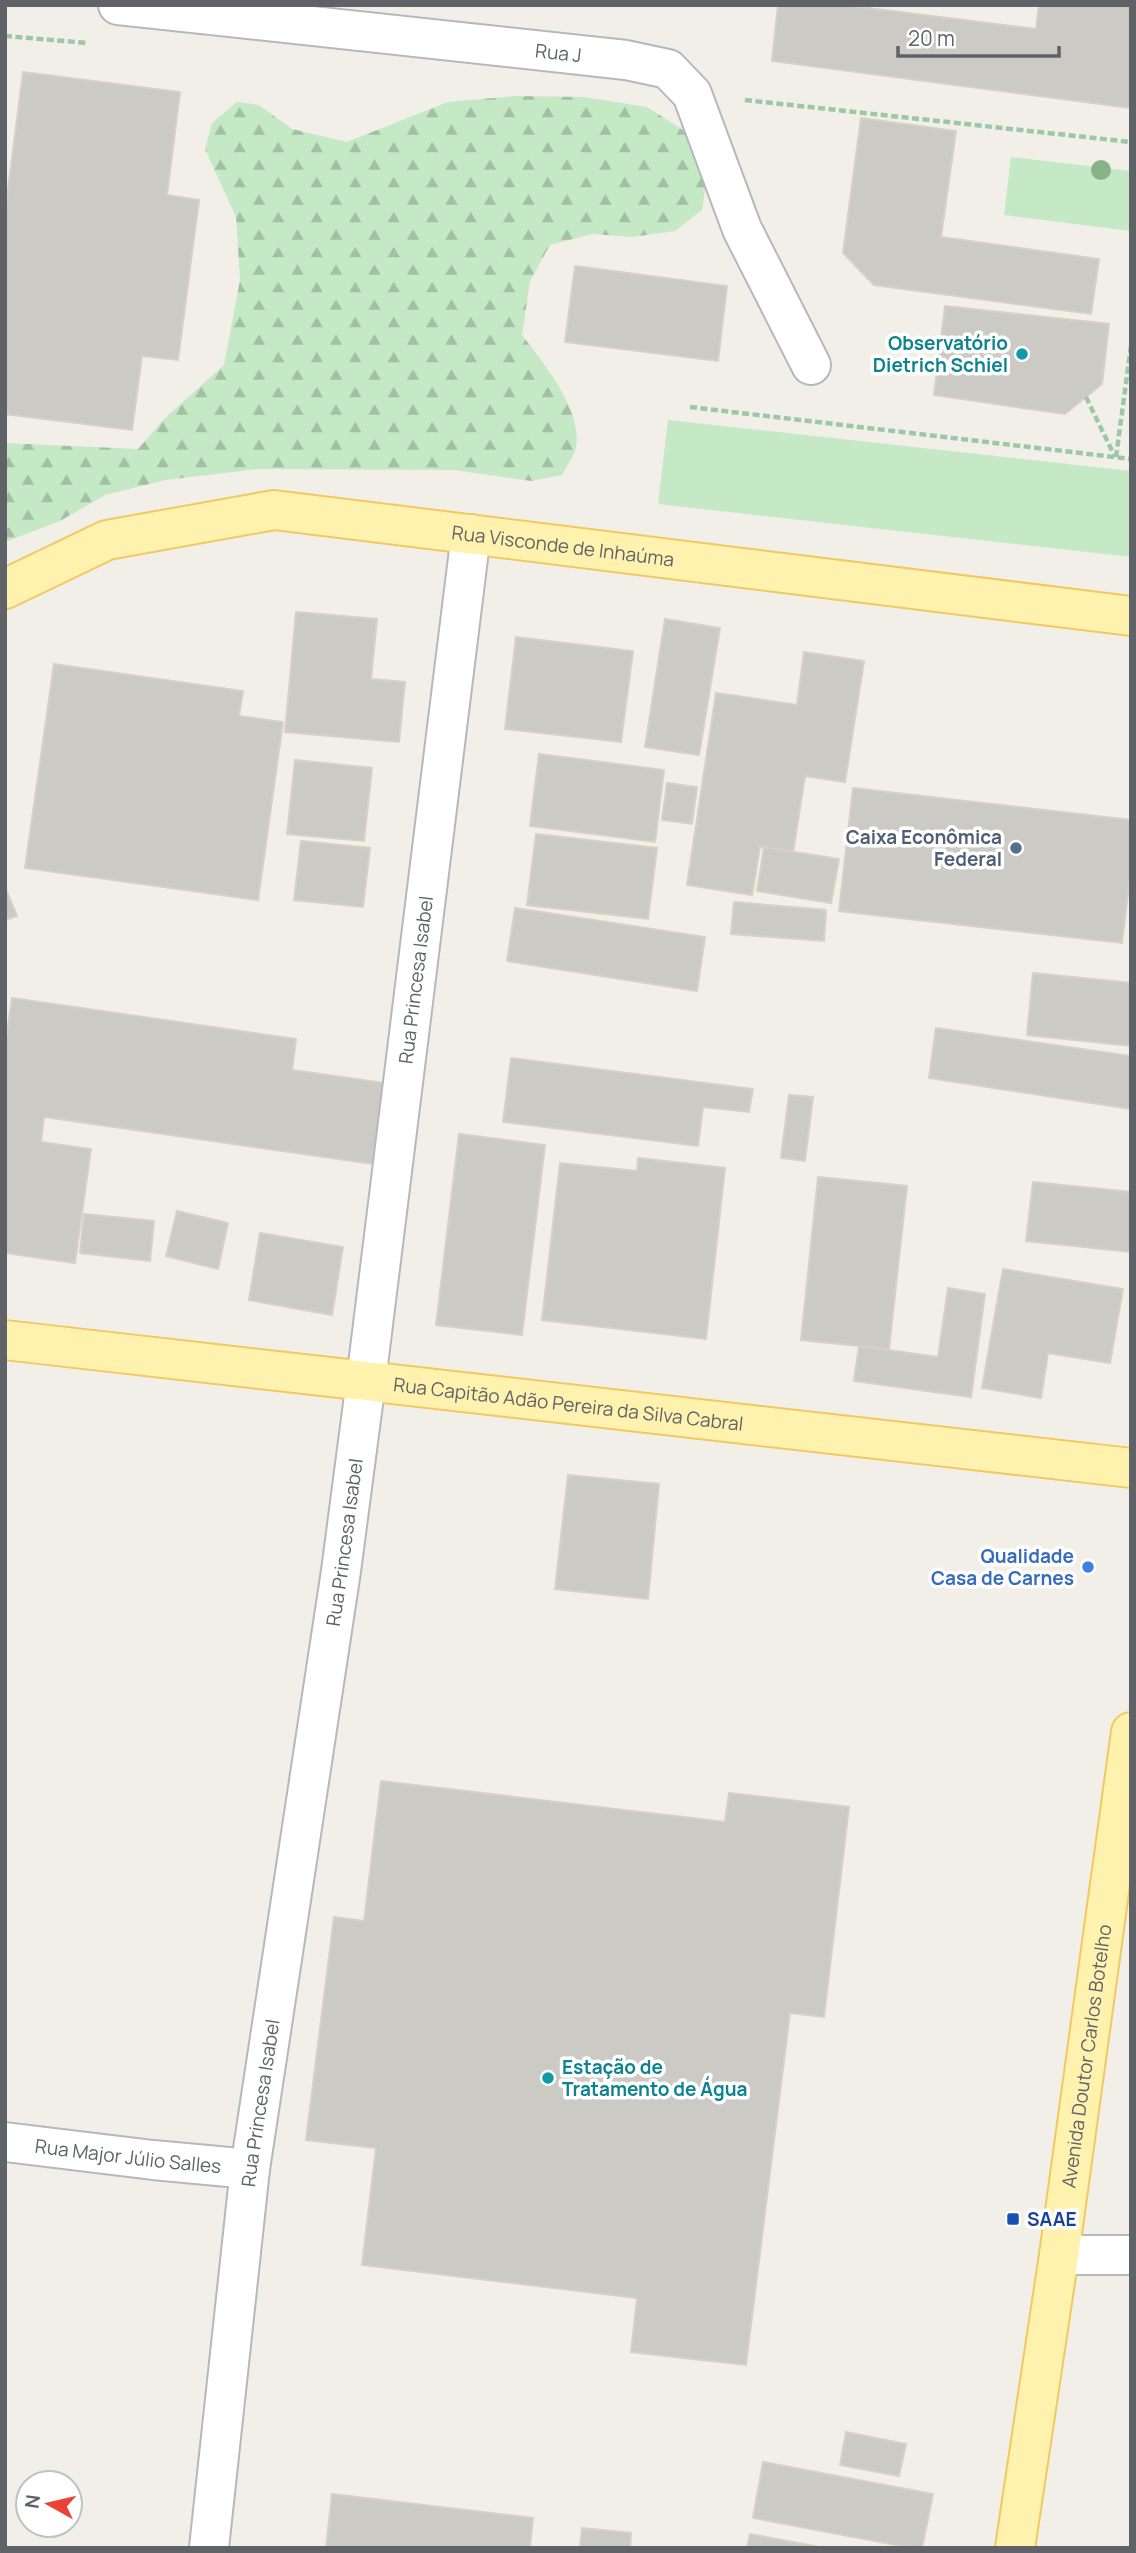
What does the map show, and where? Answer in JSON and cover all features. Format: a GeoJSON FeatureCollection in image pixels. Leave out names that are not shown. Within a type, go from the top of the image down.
{"type":"FeatureCollection","features":[{"type":"Feature","properties":{"kind":"main road","name":"Rua Visconde de Inhaúma"},"geometry":{"type":"LineString","coordinates":[[5,589],[107,540],[274,510],[1131,616]]}},
{"type":"Feature","properties":{"kind":"main road","name":"Rua Capitão Adão Pereira da Silva Cabral"},"geometry":{"type":"LineString","coordinates":[[5,1340],[1131,1468]]}},
{"type":"Feature","properties":{"kind":"main road","name":"Avenida Doutor Carlos Botelho"},"geometry":{"type":"LineString","coordinates":[[1015,2548],[1059,2255],[1131,1732]]}},
{"type":"Feature","properties":{"kind":"street","name":"Rua J"},"geometry":{"type":"LineString","coordinates":[[118,5],[402,20],[668,69],[692,94],[742,229],[811,365]]}},
{"type":"Feature","properties":{"kind":"street","name":"Rua Princesa Isabel"},"geometry":{"type":"LineString","coordinates":[[209,2548],[250,2169],[339,1584],[471,534]]}},
{"type":"Feature","properties":{"kind":"street","name":"Rua Major Júlio Salles"},"geometry":{"type":"LineString","coordinates":[[5,2142],[250,2169]]}},
{"type":"Feature","properties":{"kind":"street"},"geometry":{"type":"LineString","coordinates":[[1059,2255],[1131,2255]]}},
{"type":"Feature","properties":{"kind":"path"},"geometry":{"type":"LineString","coordinates":[[1116,457],[1131,346]]}},
{"type":"Feature","properties":{"kind":"path"},"geometry":{"type":"LineString","coordinates":[[1086,397],[1116,457]]}},
{"type":"Feature","properties":{"kind":"path"},"geometry":{"type":"LineString","coordinates":[[690,407],[1131,459]]}},
{"type":"Feature","properties":{"kind":"green space"},"geometry":{"type":"Polygon","coordinates":[[[515,96],[583,97],[647,107],[697,139],[707,178],[702,210],[675,231],[632,237],[592,234],[550,245],[530,281],[522,335],[541,359],[569,405],[577,436],[575,451],[562,475],[531,481],[454,470],[258,469],[166,480],[105,495],[60,521],[5,542],[5,443],[138,449],[164,419],[224,365],[240,280],[236,217],[205,149],[212,123],[237,102],[259,105],[292,129],[347,142],[448,102],[515,96]]]}},
{"type":"Feature","properties":{"kind":"green space"},"geometry":{"type":"Polygon","coordinates":[[[1011,157],[1131,171],[1131,231],[1004,215],[1011,157]]]}},
{"type":"Feature","properties":{"kind":"green space"},"geometry":{"type":"Polygon","coordinates":[[[668,420],[1131,471],[1131,557],[658,504],[668,420]]]}},
{"type":"Feature","properties":{"kind":"building"},"geometry":{"type":"Polygon","coordinates":[[[778,5],[844,5],[1036,29],[1039,5],[1131,5],[1131,108],[772,61],[778,5]]]}},
{"type":"Feature","properties":{"kind":"building"},"geometry":{"type":"Polygon","coordinates":[[[23,72],[180,92],[167,195],[199,200],[178,360],[142,356],[132,430],[5,414],[5,213],[23,72]]]}},
{"type":"Feature","properties":{"kind":"building"},"geometry":{"type":"Polygon","coordinates":[[[861,118],[956,131],[941,237],[1099,259],[1091,314],[874,285],[843,253],[861,118]]]}},
{"type":"Feature","properties":{"kind":"building"},"geometry":{"type":"Polygon","coordinates":[[[575,266],[727,286],[718,361],[565,342],[575,266]]]}},
{"type":"Feature","properties":{"kind":"building","name":"Observatório Dietrich Schiel"},"geometry":{"type":"Polygon","coordinates":[[[945,306],[1109,324],[1102,384],[1065,414],[934,395],[945,306]]]}},
{"type":"Feature","properties":{"kind":"building"},"geometry":{"type":"Polygon","coordinates":[[[296,612],[377,619],[371,679],[405,682],[399,742],[285,732],[296,612]]]}},
{"type":"Feature","properties":{"kind":"building"},"geometry":{"type":"Polygon","coordinates":[[[665,619],[720,628],[699,755],[645,747],[665,619]]]}},
{"type":"Feature","properties":{"kind":"building"},"geometry":{"type":"Polygon","coordinates":[[[516,637],[633,651],[621,742],[505,729],[516,637]]]}},
{"type":"Feature","properties":{"kind":"building"},"geometry":{"type":"Polygon","coordinates":[[[804,652],[864,661],[845,782],[805,776],[793,853],[760,847],[752,895],[687,885],[716,693],[797,705],[804,652]]]}},
{"type":"Feature","properties":{"kind":"building"},"geometry":{"type":"Polygon","coordinates":[[[54,664],[243,691],[239,716],[283,722],[258,900],[25,868],[54,664]]]}},
{"type":"Feature","properties":{"kind":"building"},"geometry":{"type":"Polygon","coordinates":[[[539,754],[664,770],[655,842],[530,826],[539,754]]]}},
{"type":"Feature","properties":{"kind":"building"},"geometry":{"type":"Polygon","coordinates":[[[295,760],[372,768],[364,841],[287,834],[295,760]]]}},
{"type":"Feature","properties":{"kind":"building"},"geometry":{"type":"Polygon","coordinates":[[[667,783],[697,787],[692,824],[662,820],[667,783]]]}},
{"type":"Feature","properties":{"kind":"building"},"geometry":{"type":"Polygon","coordinates":[[[853,788],[1131,820],[1131,869],[1122,943],[839,911],[853,788]]]}},
{"type":"Feature","properties":{"kind":"building"},"geometry":{"type":"Polygon","coordinates":[[[536,834],[657,848],[648,919],[527,905],[536,834]]]}},
{"type":"Feature","properties":{"kind":"building"},"geometry":{"type":"Polygon","coordinates":[[[301,841],[370,848],[363,907],[294,900],[301,841]]]}},
{"type":"Feature","properties":{"kind":"building"},"geometry":{"type":"Polygon","coordinates":[[[764,847],[839,859],[831,903],[757,891],[764,847]]]}},
{"type":"Feature","properties":{"kind":"building"},"geometry":{"type":"Polygon","coordinates":[[[5,887],[17,916],[5,920],[5,887]]]}},
{"type":"Feature","properties":{"kind":"building"},"geometry":{"type":"Polygon","coordinates":[[[734,902],[826,910],[824,941],[731,934],[734,902]]]}},
{"type":"Feature","properties":{"kind":"building"},"geometry":{"type":"Polygon","coordinates":[[[515,908],[705,937],[697,991],[507,961],[515,908]]]}},
{"type":"Feature","properties":{"kind":"building"},"geometry":{"type":"Polygon","coordinates":[[[1033,973],[1131,983],[1131,1046],[1027,1035],[1033,973]]]}},
{"type":"Feature","properties":{"kind":"building"},"geometry":{"type":"Polygon","coordinates":[[[12,998],[296,1039],[292,1070],[392,1084],[381,1165],[44,1117],[41,1142],[91,1149],[75,1263],[5,1253],[5,1047],[12,998]]]}},
{"type":"Feature","properties":{"kind":"building"},"geometry":{"type":"Polygon","coordinates":[[[936,1028],[1131,1056],[1131,1109],[929,1078],[936,1028]]]}},
{"type":"Feature","properties":{"kind":"building"},"geometry":{"type":"Polygon","coordinates":[[[511,1058],[753,1089],[749,1112],[703,1107],[698,1146],[503,1122],[511,1058]]]}},
{"type":"Feature","properties":{"kind":"building"},"geometry":{"type":"Polygon","coordinates":[[[789,1095],[813,1097],[805,1161],[781,1158],[789,1095]]]}},
{"type":"Feature","properties":{"kind":"building"},"geometry":{"type":"Polygon","coordinates":[[[459,1134],[545,1145],[522,1335],[436,1325],[459,1134]]]}},
{"type":"Feature","properties":{"kind":"building"},"geometry":{"type":"Polygon","coordinates":[[[638,1158],[725,1168],[706,1339],[542,1320],[560,1163],[637,1171],[638,1158]]]}},
{"type":"Feature","properties":{"kind":"building"},"geometry":{"type":"Polygon","coordinates":[[[818,1177],[907,1186],[889,1349],[801,1340],[818,1177]]]}},
{"type":"Feature","properties":{"kind":"building"},"geometry":{"type":"Polygon","coordinates":[[[1033,1182],[1131,1192],[1131,1252],[1026,1241],[1033,1182]]]}},
{"type":"Feature","properties":{"kind":"building"},"geometry":{"type":"Polygon","coordinates":[[[177,1211],[228,1223],[218,1269],[166,1256],[177,1211]]]}},
{"type":"Feature","properties":{"kind":"building"},"geometry":{"type":"Polygon","coordinates":[[[84,1214],[154,1221],[150,1261],[80,1253],[84,1214]]]}},
{"type":"Feature","properties":{"kind":"building"},"geometry":{"type":"Polygon","coordinates":[[[260,1233],[343,1247],[332,1315],[249,1300],[260,1233]]]}},
{"type":"Feature","properties":{"kind":"building"},"geometry":{"type":"Polygon","coordinates":[[[1003,1269],[1123,1289],[1110,1363],[1048,1353],[1041,1398],[982,1388],[1003,1269]]]}},
{"type":"Feature","properties":{"kind":"building"},"geometry":{"type":"Polygon","coordinates":[[[948,1288],[985,1294],[971,1397],[854,1381],[859,1346],[938,1357],[948,1288]]]}},
{"type":"Feature","properties":{"kind":"building"},"geometry":{"type":"Polygon","coordinates":[[[568,1475],[659,1484],[648,1599],[555,1589],[568,1475]]]}},
{"type":"Feature","properties":{"kind":"building","name":"Estação de Tratamento de Água"},"geometry":{"type":"Polygon","coordinates":[[[381,1781],[725,1822],[729,1793],[849,1807],[824,2017],[790,2013],[746,2365],[631,2352],[637,2298],[362,2265],[376,2148],[306,2140],[334,1917],[364,1921],[381,1781]]]}},
{"type":"Feature","properties":{"kind":"building"},"geometry":{"type":"Polygon","coordinates":[[[846,2432],[906,2444],[899,2476],[840,2465],[846,2432]]]}},
{"type":"Feature","properties":{"kind":"building"},"geometry":{"type":"Polygon","coordinates":[[[763,2462],[933,2494],[922,2548],[753,2518],[763,2462]]]}},
{"type":"Feature","properties":{"kind":"building"},"geometry":{"type":"Polygon","coordinates":[[[332,2494],[533,2518],[530,2548],[326,2548],[332,2494]]]}},
{"type":"Feature","properties":{"kind":"building"},"geometry":{"type":"Polygon","coordinates":[[[582,2528],[631,2533],[630,2548],[580,2548],[582,2528]]]}},
{"type":"Feature","properties":{"kind":"building"},"geometry":{"type":"Polygon","coordinates":[[[750,2534],[819,2547],[747,2548],[750,2534]]]}},
{"type":"Feature","properties":{"kind":"place","name":"Observatório Dietrich Schiel"},"geometry":{"type":"Point","coordinates":[1022,354]}},
{"type":"Feature","properties":{"kind":"place","name":"Caixa Econômica Federal"},"geometry":{"type":"Point","coordinates":[1016,848]}},
{"type":"Feature","properties":{"kind":"place","name":"Qualidade Casa de Carnes"},"geometry":{"type":"Point","coordinates":[1088,1567]}},
{"type":"Feature","properties":{"kind":"place","name":"Estação de Tratamento de Água"},"geometry":{"type":"Point","coordinates":[548,2078]}},
{"type":"Feature","properties":{"kind":"place","name":"SAAE"},"geometry":{"type":"Point","coordinates":[1013,2219]}}]}
